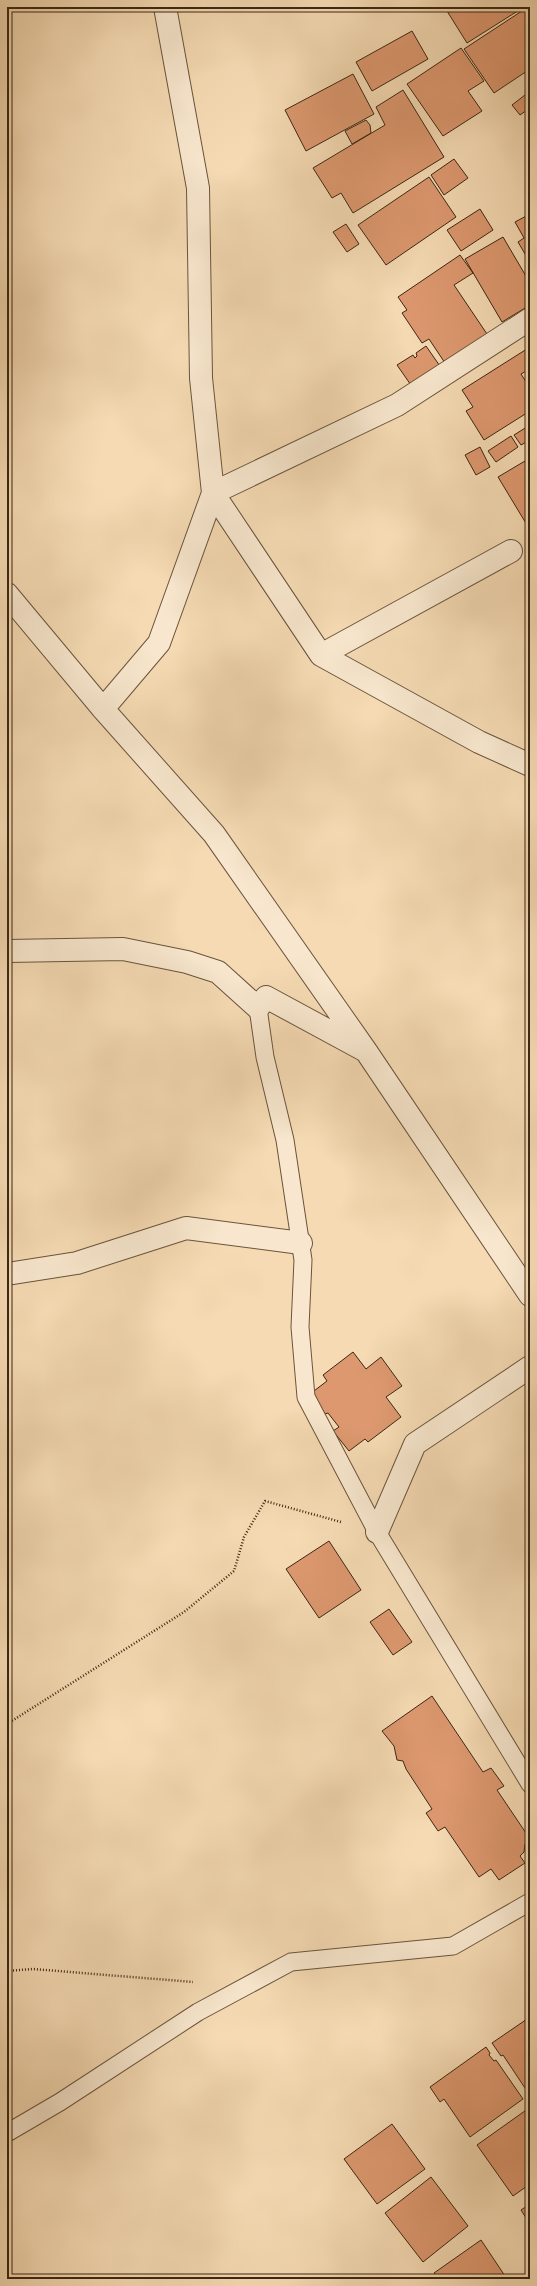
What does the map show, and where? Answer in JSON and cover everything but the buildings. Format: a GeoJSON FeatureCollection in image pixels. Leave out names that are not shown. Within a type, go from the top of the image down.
{"type":"FeatureCollection","features":[{"type":"Feature","properties":{"kind":"street"},"geometry":{"type":"LineString","coordinates":[[103,709],[159,643],[213,493],[201,378],[198,188],[165,7]]}},
{"type":"Feature","properties":{"kind":"street"},"geometry":{"type":"LineString","coordinates":[[213,493],[397,405],[530,318]]}},
{"type":"Feature","properties":{"kind":"street"},"geometry":{"type":"LineString","coordinates":[[213,493],[321,655],[480,742],[530,764]]}},
{"type":"Feature","properties":{"kind":"street"},"geometry":{"type":"LineString","coordinates":[[321,655],[511,551]]}},
{"type":"Feature","properties":{"kind":"street"},"geometry":{"type":"LineString","coordinates":[[7,594],[103,709],[214,834],[366,1051],[530,1294]]}},
{"type":"Feature","properties":{"kind":"street"},"geometry":{"type":"LineString","coordinates":[[7,951],[123,949],[187,962],[218,972],[258,1008],[266,997],[366,1051]]}},
{"type":"Feature","properties":{"kind":"street"},"geometry":{"type":"LineString","coordinates":[[7,1274],[78,1263],[186,1228],[301,1243]]}},
{"type":"Feature","properties":{"kind":"street"},"geometry":{"type":"LineString","coordinates":[[377,1532],[415,1444],[530,1366]]}},
{"type":"Feature","properties":{"kind":"lane"},"geometry":{"type":"LineString","coordinates":[[258,1008],[265,1057],[285,1140],[301,1243],[303,1260],[300,1327],[306,1397],[377,1532],[530,1784]]}},
{"type":"Feature","properties":{"kind":"lane"},"geometry":{"type":"LineString","coordinates":[[7,2133],[60,2102],[198,2012],[291,1962],[453,1946],[530,1902]]}},
{"type":"Feature","properties":{"kind":"path"},"geometry":{"type":"LineString","coordinates":[[7,1724],[184,1612],[234,1571],[244,1537],[265,1501],[377,1532]]}},
{"type":"Feature","properties":{"kind":"path"},"geometry":{"type":"LineString","coordinates":[[7,1971],[33,1969],[246,1986]]}}]}
